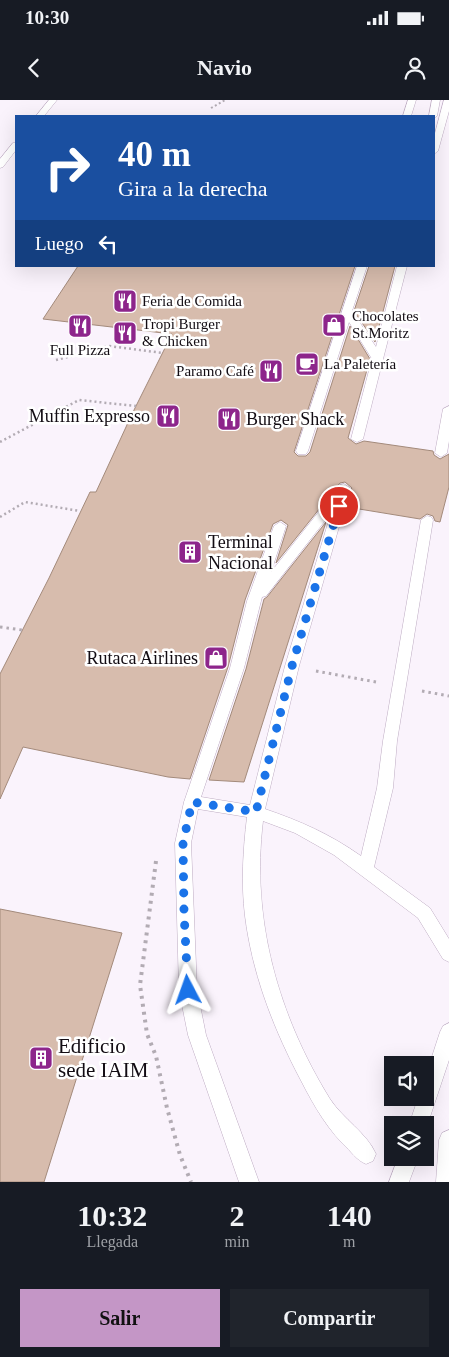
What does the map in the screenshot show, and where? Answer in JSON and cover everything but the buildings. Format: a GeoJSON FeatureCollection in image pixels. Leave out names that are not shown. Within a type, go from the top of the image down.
{"type":"FeatureCollection","features":[{"type":"Feature","properties":{"kind":"lane"},"geometry":{"type":"LineString","coordinates":[[41,115],[53,100]]}},
{"type":"Feature","properties":{"kind":"lane"},"geometry":{"type":"LineString","coordinates":[[407,115],[412,100]]}},
{"type":"Feature","properties":{"kind":"lane"},"geometry":{"type":"LineString","coordinates":[[432,115],[436,100]]}},
{"type":"Feature","properties":{"kind":"lane"},"geometry":{"type":"LineString","coordinates":[[435,147],[448,100]]}},
{"type":"Feature","properties":{"kind":"lane"},"geometry":{"type":"LineString","coordinates":[[0,165],[15,146]]}},
{"type":"Feature","properties":{"kind":"lane"},"geometry":{"type":"LineString","coordinates":[[302,451],[362,267]]}},
{"type":"Feature","properties":{"kind":"lane"},"geometry":{"type":"LineString","coordinates":[[357,439],[379,361],[402,267]]}},
{"type":"Feature","properties":{"kind":"lane"},"geometry":{"type":"LineString","coordinates":[[347,311],[379,361]]}},
{"type":"Feature","properties":{"kind":"lane"},"geometry":{"type":"LineString","coordinates":[[441,453],[449,409]]}},
{"type":"Feature","properties":{"kind":"lane"},"geometry":{"type":"LineString","coordinates":[[254,601],[344,488]]}},
{"type":"Feature","properties":{"kind":"lane"},"geometry":{"type":"LineString","coordinates":[[339,506],[292,666],[256,812],[252,833],[250,902],[262,969],[276,1010],[300,1061],[328,1111],[366,1154]]}},
{"type":"Feature","properties":{"kind":"lane"},"geometry":{"type":"LineString","coordinates":[[366,868],[385,788],[390,741],[427,520]]}},
{"type":"Feature","properties":{"kind":"lane"},"geometry":{"type":"LineString","coordinates":[[249,1182],[197,1035],[188,990],[183,843],[192,802],[237,668],[254,601],[280,526]]}},
{"type":"Feature","properties":{"kind":"lane"},"geometry":{"type":"LineString","coordinates":[[192,802],[256,812],[301,828],[340,850],[424,913],[449,954]]}},
{"type":"Feature","properties":{"kind":"lane"},"geometry":{"type":"LineString","coordinates":[[422,1116],[449,1032]]}},
{"type":"Feature","properties":{"kind":"lane"},"geometry":{"type":"LineString","coordinates":[[446,1182],[449,1140]]}},
{"type":"Feature","properties":{"kind":"lane"},"geometry":{"type":"LineString","coordinates":[[399,1182],[405,1166]]}},
{"type":"Feature","properties":{"kind":"path"},"geometry":{"type":"LineString","coordinates":[[211,108],[225,100]]}},
{"type":"Feature","properties":{"kind":"path"},"geometry":{"type":"LineString","coordinates":[[56,360],[109,346],[163,353]]}},
{"type":"Feature","properties":{"kind":"path"},"geometry":{"type":"LineString","coordinates":[[0,442],[78,400],[136,406]]}},
{"type":"Feature","properties":{"kind":"path"},"geometry":{"type":"LineString","coordinates":[[0,517],[25,502],[80,511]]}},
{"type":"Feature","properties":{"kind":"path"},"geometry":{"type":"LineString","coordinates":[[0,626],[22,630]]}},
{"type":"Feature","properties":{"kind":"path"},"geometry":{"type":"LineString","coordinates":[[292,666],[449,696]]}},
{"type":"Feature","properties":{"kind":"path"},"geometry":{"type":"LineString","coordinates":[[158,853],[145,935],[140,984],[147,1034],[156,1056],[167,1108],[180,1155],[191,1182]]}},
{"type":"Feature","properties":{"kind":"place","name":"Feria de Comida"},"geometry":{"type":"Point","coordinates":[125,301]}},
{"type":"Feature","properties":{"kind":"place","name":"Chocolates St.Moritz"},"geometry":{"type":"Point","coordinates":[334,325]}},
{"type":"Feature","properties":{"kind":"place","name":"Full Pizza"},"geometry":{"type":"Point","coordinates":[80,326]}},
{"type":"Feature","properties":{"kind":"place","name":"Tropi Burger & Chicken"},"geometry":{"type":"Point","coordinates":[125,333]}},
{"type":"Feature","properties":{"kind":"place","name":"La Paletería"},"geometry":{"type":"Point","coordinates":[307,364]}},
{"type":"Feature","properties":{"kind":"place","name":"Paramo Café"},"geometry":{"type":"Point","coordinates":[271,371]}},
{"type":"Feature","properties":{"kind":"place","name":"Muffin Expresso"},"geometry":{"type":"Point","coordinates":[168,416]}},
{"type":"Feature","properties":{"kind":"place","name":"Burger Shack"},"geometry":{"type":"Point","coordinates":[229,419]}},
{"type":"Feature","properties":{"kind":"place","name":"Terminal Nacional"},"geometry":{"type":"Point","coordinates":[190,552]}},
{"type":"Feature","properties":{"kind":"place","name":"Rutaca Airlines"},"geometry":{"type":"Point","coordinates":[216,658]}},
{"type":"Feature","properties":{"kind":"place","name":"Edificio sede IAIM"},"geometry":{"type":"Point","coordinates":[41,1058]}},
{"type":"Feature","properties":{"kind":"route"},"geometry":{"type":"LineString","coordinates":[[188,990],[185,948],[183,843],[192,802],[256,812],[292,666],[339,506]]}}]}
